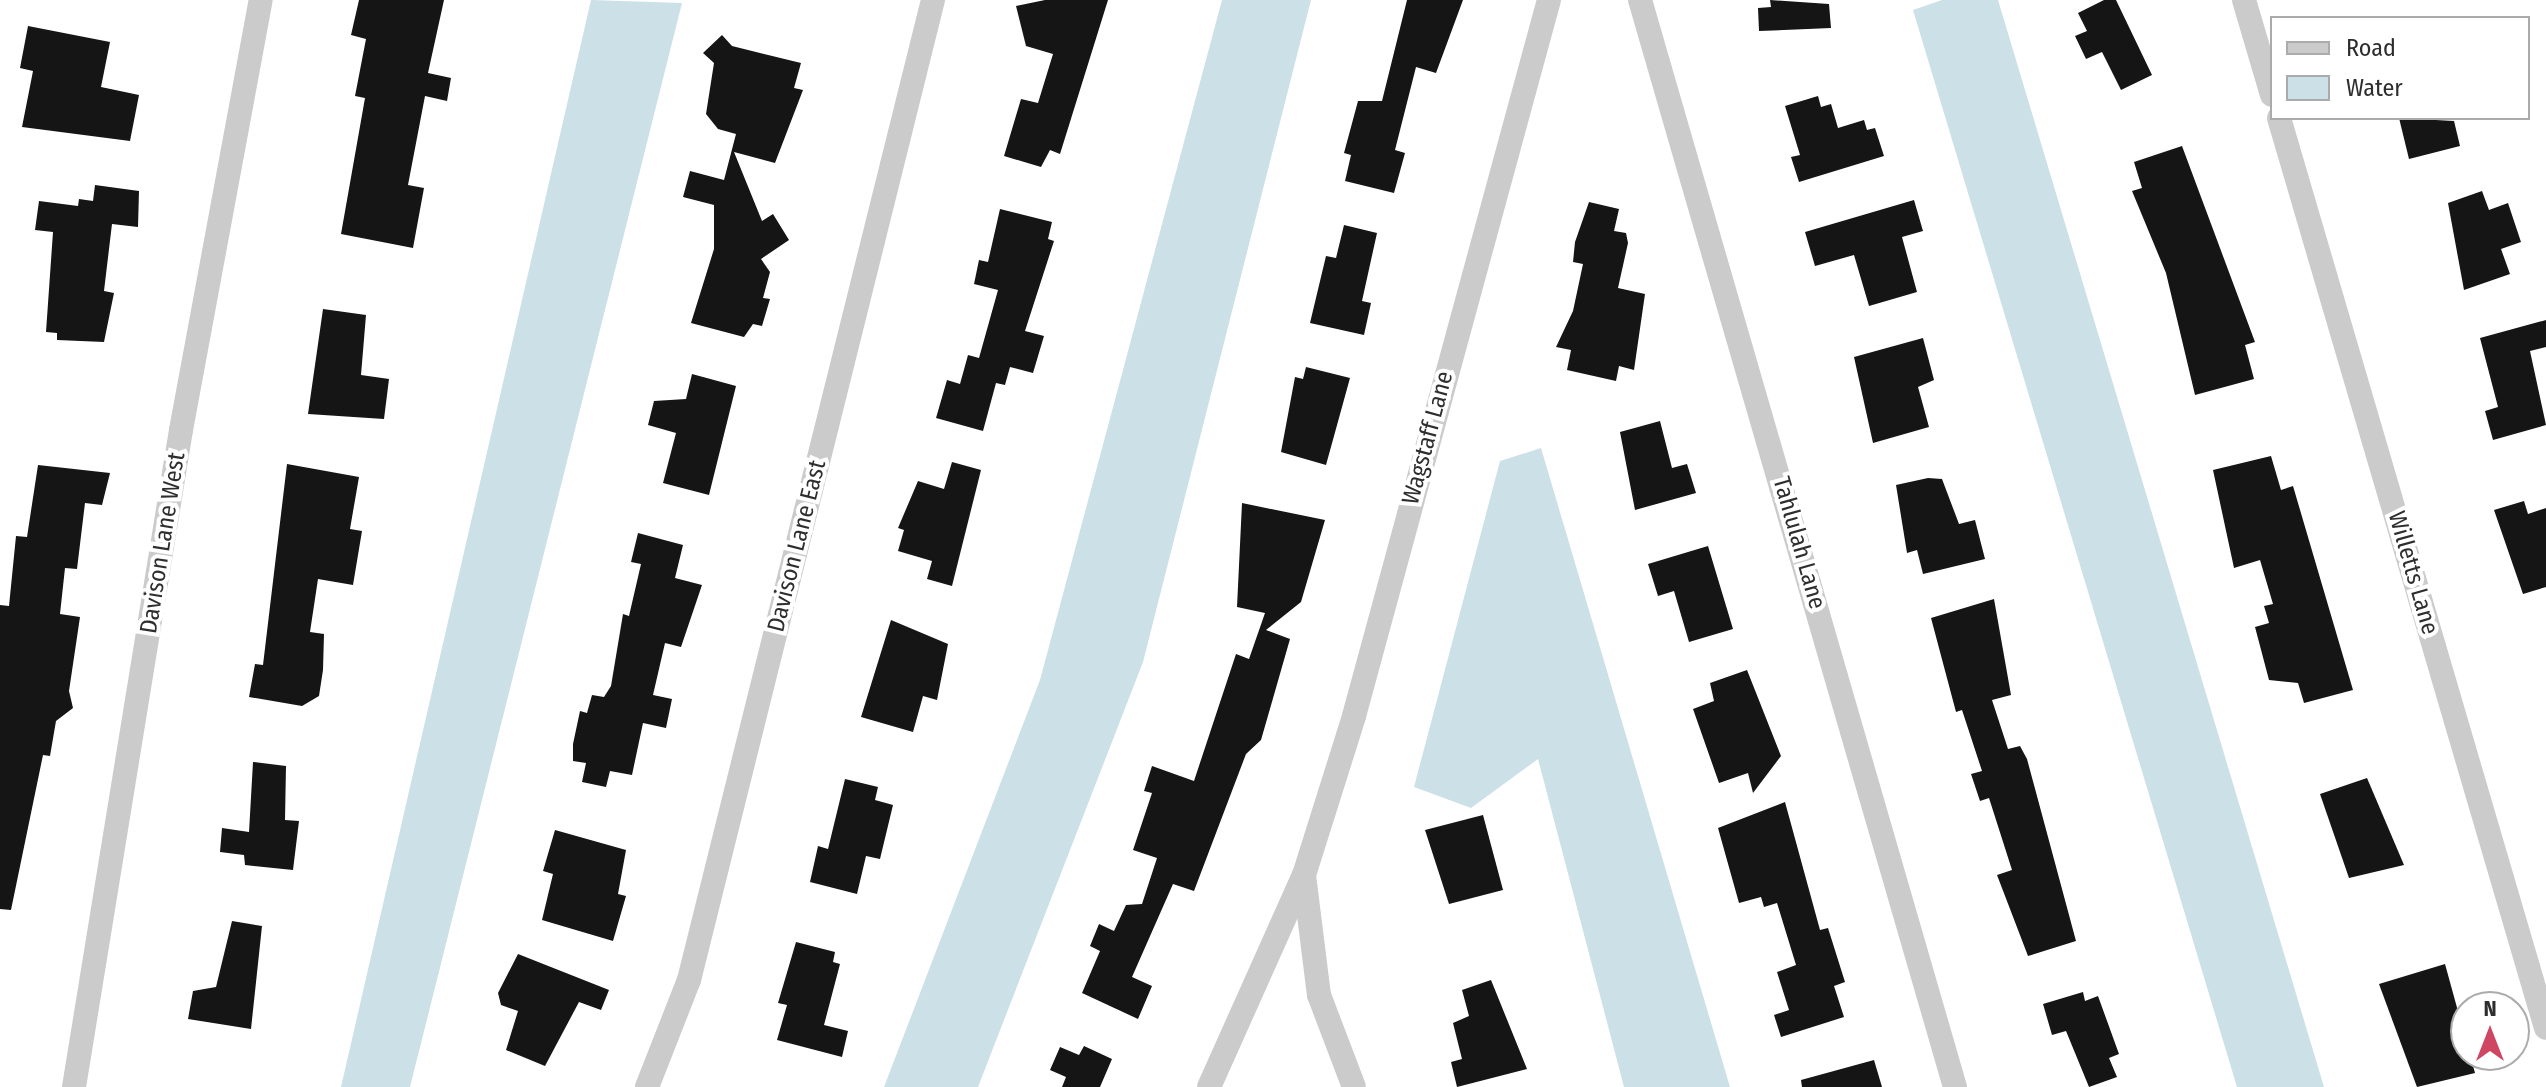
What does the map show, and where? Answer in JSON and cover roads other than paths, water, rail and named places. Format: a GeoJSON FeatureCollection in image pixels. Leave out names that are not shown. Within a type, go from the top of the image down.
{"type":"FeatureCollection","features":[{"type":"Feature","properties":{"kind":"street","name":"Davison Lane West"},"geometry":{"type":"LineString","coordinates":[[74,1087],[181,430],[261,0]]}},
{"type":"Feature","properties":{"kind":"street","name":"Davison Lane East"},"geometry":{"type":"LineString","coordinates":[[647,1087],[689,980],[933,0]]}},
{"type":"Feature","properties":{"kind":"street","name":"Wagstaff Lane"},"geometry":{"type":"LineString","coordinates":[[1209,1087],[1304,875],[1354,716],[1549,0]]}},
{"type":"Feature","properties":{"kind":"street","name":"Tahlulah Lane"},"geometry":{"type":"LineString","coordinates":[[1640,0],[1955,1087]]}},
{"type":"Feature","properties":{"kind":"street"},"geometry":{"type":"LineString","coordinates":[[2244,0],[2270,88]]}},
{"type":"Feature","properties":{"kind":"street","name":"Willetts Lane"},"geometry":{"type":"LineString","coordinates":[[2280,120],[2546,1028]]}},
{"type":"Feature","properties":{"kind":"street","name":"Wagstaff Lane"},"geometry":{"type":"LineString","coordinates":[[1304,875],[1319,995],[1354,1087]]}},
{"type":"Feature","properties":{"kind":"water"},"geometry":{"type":"Polygon","coordinates":[[[591,0],[682,3],[410,1087],[341,1087],[591,0]]]}},
{"type":"Feature","properties":{"kind":"water"},"geometry":{"type":"Polygon","coordinates":[[[1222,0],[1311,0],[1143,662],[978,1087],[884,1087],[1040,680],[1222,0]]]}},
{"type":"Feature","properties":{"kind":"water"},"geometry":{"type":"Polygon","coordinates":[[[1942,0],[1998,0],[2324,1087],[2237,1087],[1913,10],[1942,0]]]}},
{"type":"Feature","properties":{"kind":"water"},"geometry":{"type":"Polygon","coordinates":[[[1541,448],[1730,1087],[1624,1087],[1538,759],[1471,808],[1414,787],[1500,461],[1541,448]]]}}]}
